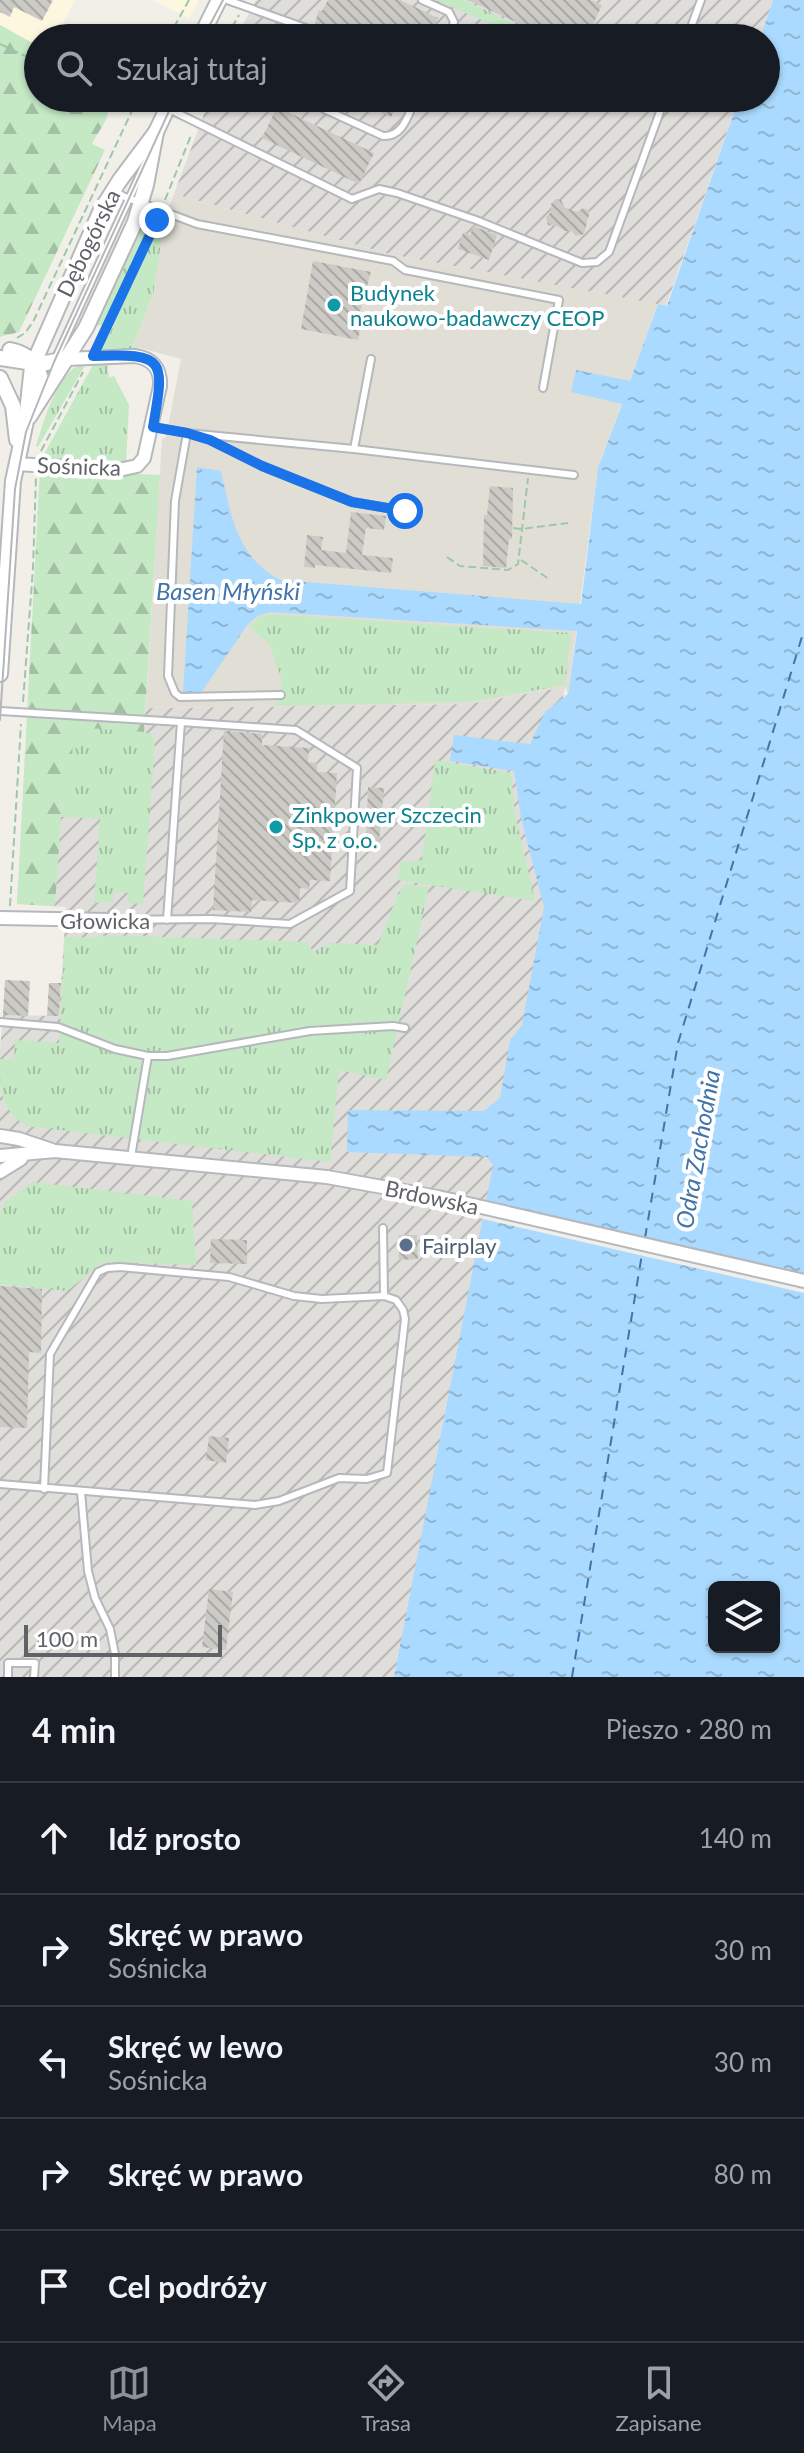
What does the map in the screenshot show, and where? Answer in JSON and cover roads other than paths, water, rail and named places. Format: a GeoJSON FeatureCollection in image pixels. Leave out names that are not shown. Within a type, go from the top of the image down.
{"type":"FeatureCollection","features":[{"type":"Feature","properties":{"kind":"street"},"geometry":{"type":"LineString","coordinates":[[207,24],[219,0]]}},
{"type":"Feature","properties":{"kind":"street","name":"Dębogórska"},"geometry":{"type":"LineString","coordinates":[[0,674],[16,464],[30,415],[61,360],[90,321],[135,222],[135,200],[166,112]]}},
{"type":"Feature","properties":{"kind":"street","name":"Dębogórska"},"geometry":{"type":"LineString","coordinates":[[30,415],[29,383],[49,324],[101,210],[155,138]]}},
{"type":"Feature","properties":{"kind":"street"},"geometry":{"type":"LineString","coordinates":[[3,353],[33,343],[49,324]]}},
{"type":"Feature","properties":{"kind":"street"},"geometry":{"type":"LineString","coordinates":[[3,353],[21,353],[34,363],[61,360]]}},
{"type":"Feature","properties":{"kind":"street","name":"Sośnicka"},"geometry":{"type":"LineString","coordinates":[[16,464],[119,470],[132,468],[144,458],[160,386],[156,365],[143,357],[93,356],[61,360]]}},
{"type":"Feature","properties":{"kind":"street"},"geometry":{"type":"LineString","coordinates":[[0,378],[16,419],[16,464]]}},
{"type":"Feature","properties":{"kind":"street","name":"Głowicka"},"geometry":{"type":"LineString","coordinates":[[0,918],[108,920]]}},
{"type":"Feature","properties":{"kind":"street","name":"Brdowska"},"geometry":{"type":"LineString","coordinates":[[0,1136],[55,1151]]}},
{"type":"Feature","properties":{"kind":"street","name":"Brdowska"},"geometry":{"type":"LineString","coordinates":[[0,1156],[55,1151],[327,1177],[461,1203],[804,1281]]}},
{"type":"Feature","properties":{"kind":"street","name":"Brdowska"},"geometry":{"type":"LineString","coordinates":[[0,1172],[14,1162],[35,1154]]}},
{"type":"Feature","properties":{"kind":"lane"},"geometry":{"type":"LineString","coordinates":[[227,0],[295,24]]}},
{"type":"Feature","properties":{"kind":"lane"},"geometry":{"type":"LineString","coordinates":[[422,0],[449,12],[453,24]]}},
{"type":"Feature","properties":{"kind":"lane"},"geometry":{"type":"LineString","coordinates":[[692,24],[701,0]]}},
{"type":"Feature","properties":{"kind":"lane"},"geometry":{"type":"LineString","coordinates":[[187,112],[352,199],[379,189],[397,193],[476,220],[582,263],[597,262],[609,252],[660,112]]}},
{"type":"Feature","properties":{"kind":"lane"},"geometry":{"type":"LineString","coordinates":[[331,112],[383,136],[392,137],[401,130],[409,112]]}},
{"type":"Feature","properties":{"kind":"lane"},"geometry":{"type":"LineString","coordinates":[[112,192],[197,224],[393,261],[405,270],[559,300],[543,388]]}},
{"type":"Feature","properties":{"kind":"lane"},"geometry":{"type":"LineString","coordinates":[[354,449],[371,359]]}},
{"type":"Feature","properties":{"kind":"lane"},"geometry":{"type":"LineString","coordinates":[[153,427],[574,475]]}},
{"type":"Feature","properties":{"kind":"lane"},"geometry":{"type":"LineString","coordinates":[[187,433],[340,497],[370,507],[405,511]]}},
{"type":"Feature","properties":{"kind":"lane"},"geometry":{"type":"LineString","coordinates":[[187,433],[175,501],[170,685],[180,697],[281,695]]}},
{"type":"Feature","properties":{"kind":"lane"},"geometry":{"type":"LineString","coordinates":[[0,711],[181,722],[167,920]]}},
{"type":"Feature","properties":{"kind":"lane","name":"Głowicka"},"geometry":{"type":"LineString","coordinates":[[108,920],[211,919],[290,924],[350,891],[357,768],[296,730],[181,722]]}},
{"type":"Feature","properties":{"kind":"lane"},"geometry":{"type":"LineString","coordinates":[[0,1022],[58,1027],[115,1049],[148,1056],[167,1056],[310,1031],[405,1028]]}},
{"type":"Feature","properties":{"kind":"lane"},"geometry":{"type":"LineString","coordinates":[[131,1157],[148,1056]]}},
{"type":"Feature","properties":{"kind":"lane"},"geometry":{"type":"LineString","coordinates":[[383,1228],[384,1296]]}},
{"type":"Feature","properties":{"kind":"lane"},"geometry":{"type":"LineString","coordinates":[[0,1484],[44,1489],[255,1505],[279,1501],[339,1478],[379,1477],[387,1473],[405,1319],[403,1310],[396,1300],[384,1296],[322,1299],[283,1293],[229,1277],[120,1267],[98,1272],[50,1354],[44,1489]]}},
{"type":"Feature","properties":{"kind":"lane"},"geometry":{"type":"LineString","coordinates":[[81,1492],[88,1571],[95,1598],[110,1629],[115,1677]]}},
{"type":"Feature","properties":{"kind":"lane"},"geometry":{"type":"LineString","coordinates":[[8,1677],[8,1663],[35,1663],[34,1677]]}},
{"type":"Feature","properties":{"kind":"water"},"geometry":{"type":"Polygon","coordinates":[[[773,0],[804,0],[804,1677],[394,1677],[493,1165],[487,1157],[347,1152],[348,1110],[484,1111],[500,1098],[510,1040],[522,1025],[544,907],[521,818],[514,771],[450,761],[454,735],[530,744],[545,712],[568,694],[577,631],[270,612],[248,624],[201,693],[183,693],[197,467],[221,471],[232,518],[245,547],[265,570],[280,580],[581,604],[598,468],[622,404],[571,392],[576,370],[630,381],[658,304],[667,306],[734,112],[780,112],[780,24],[765,24],[773,0]]]}},
{"type":"Feature","properties":{"kind":"tram line"},"geometry":{"type":"LineString","coordinates":[[210,24],[223,0]]}},
{"type":"Feature","properties":{"kind":"tram line"},"geometry":{"type":"LineString","coordinates":[[0,720],[15,489],[26,432],[54,362],[169,112]]}},
{"type":"Feature","properties":{"kind":"place","name":"Budynek naukowo-badawczy CEOP"},"geometry":{"type":"Point","coordinates":[334,305]}},
{"type":"Feature","properties":{"kind":"place","name":"Zinkpower Szczecin Sp. z o.o."},"geometry":{"type":"Point","coordinates":[276,827]}},
{"type":"Feature","properties":{"kind":"place","name":"Fairplay"},"geometry":{"type":"Point","coordinates":[406,1245]}},
{"type":"Feature","properties":{"kind":"water label","name":"Basen Młyński"},"geometry":{"type":"Point","coordinates":[228,590]}},
{"type":"Feature","properties":{"kind":"water label","name":"Odra Zachodnia"},"geometry":{"type":"Point","coordinates":[697,1149]}}]}
